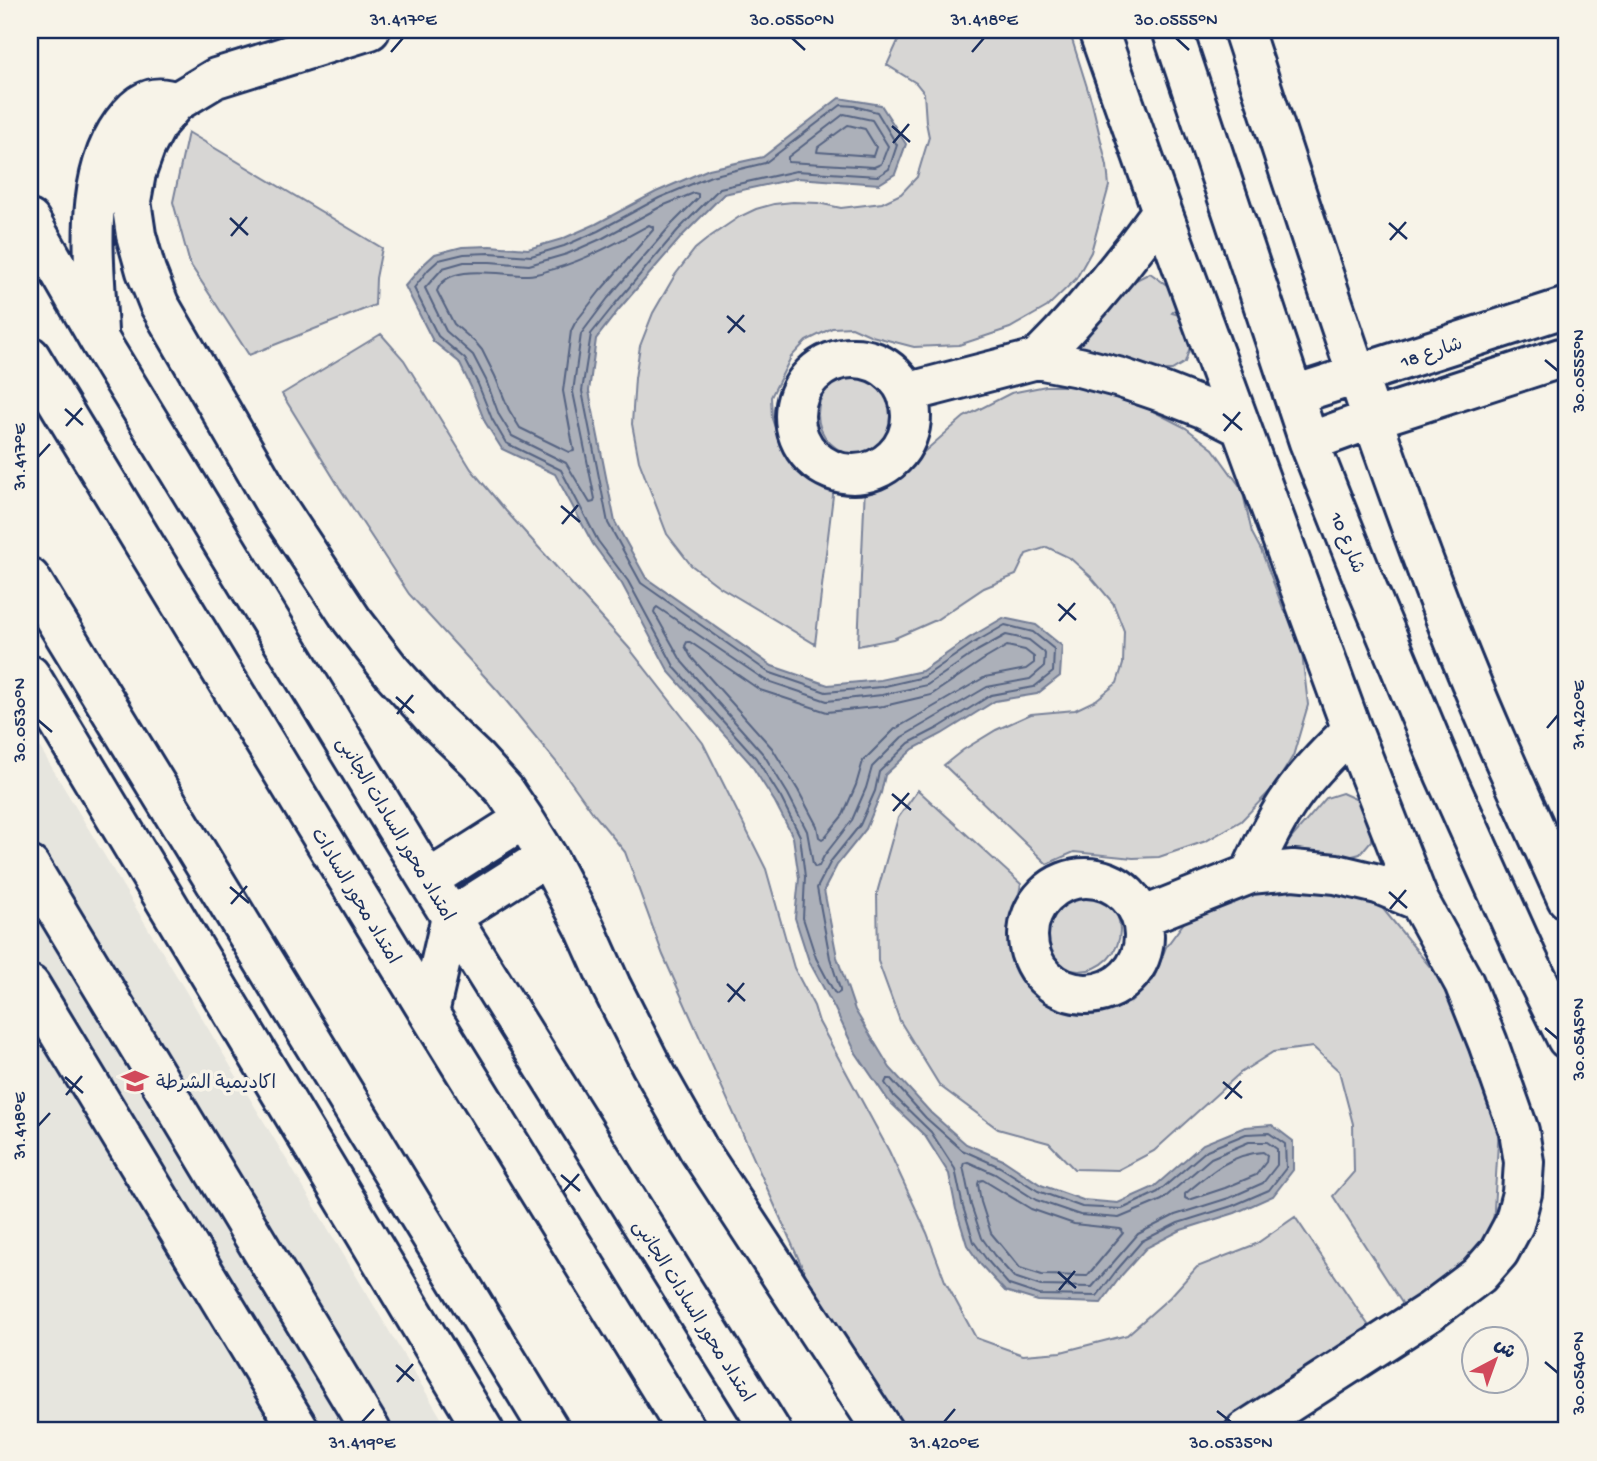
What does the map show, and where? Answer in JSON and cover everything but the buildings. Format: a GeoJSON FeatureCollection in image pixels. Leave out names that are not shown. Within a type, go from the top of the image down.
{"type":"FeatureCollection","features":[{"type":"Feature","properties":{"kind":"street"},"geometry":{"type":"LineString","coordinates":[[370,30],[216,78],[176,102],[158,123],[145,148],[136,173],[131,201],[136,235],[146,271],[159,303],[274,502],[352,621],[392,672],[436,721],[505,791],[524,819],[547,856],[651,1065],[699,1150],[883,1431]]}},
{"type":"Feature","properties":{"kind":"street"},"geometry":{"type":"LineString","coordinates":[[1098,30],[1352,730],[1419,901],[1464,983],[1519,1131],[1524,1162],[1522,1194],[1514,1224],[1499,1252],[1479,1275],[1422,1317],[1245,1431]]}},
{"type":"Feature","properties":{"kind":"street","name":"شارع 10"},"geometry":{"type":"LineString","coordinates":[[1172,30],[1309,442],[1445,775],[1529,962],[1567,1039]]}},
{"type":"Feature","properties":{"kind":"street"},"geometry":{"type":"LineString","coordinates":[[1243,30],[1356,375],[1443,613],[1504,759],[1567,898]]}},
{"type":"Feature","properties":{"kind":"street"},"geometry":{"type":"LineString","coordinates":[[98,338],[94,217],[106,156],[121,124],[141,104],[163,97],[176,102]]}},
{"type":"Feature","properties":{"kind":"street"},"geometry":{"type":"LineString","coordinates":[[1037,359],[1103,288],[1162,211]]}},
{"type":"Feature","properties":{"kind":"street","name":"امتداد محور السادات الجانبى"},"geometry":{"type":"LineString","coordinates":[[30,220],[98,338],[428,880],[771,1431]]}},
{"type":"Feature","properties":{"kind":"street","name":"شارع 18"},"geometry":{"type":"LineString","coordinates":[[1294,395],[1567,307]]}},
{"type":"Feature","properties":{"kind":"street","name":"امتداد محور السادات"},"geometry":{"type":"LineString","coordinates":[[30,356],[429,1013],[687,1431]]}},
{"type":"Feature","properties":{"kind":"street"},"geometry":{"type":"LineString","coordinates":[[1309,442],[1567,356]]}},
{"type":"Feature","properties":{"kind":"street"},"geometry":{"type":"LineString","coordinates":[[906,393],[1037,359],[1079,367],[1152,388],[1203,408],[1241,427]]}},
{"type":"Feature","properties":{"kind":"street"},"geometry":{"type":"LineString","coordinates":[[30,578],[550,1431]]}},
{"type":"Feature","properties":{"kind":"street"},"geometry":{"type":"LineString","coordinates":[[30,675],[484,1431]]}},
{"type":"Feature","properties":{"kind":"street"},"geometry":{"type":"LineString","coordinates":[[1250,874],[1269,834],[1292,796],[1320,761],[1352,730]]}},
{"type":"Feature","properties":{"kind":"street"},"geometry":{"type":"LineString","coordinates":[[428,880],[524,819]]}},
{"type":"Feature","properties":{"kind":"street"},"geometry":{"type":"LineString","coordinates":[[429,1013],[451,917],[547,856]]}},
{"type":"Feature","properties":{"kind":"street"},"geometry":{"type":"LineString","coordinates":[[1142,917],[1250,874],[1293,870],[1336,874],[1378,884],[1419,901]]}},
{"type":"Feature","properties":{"kind":"street"},"geometry":{"type":"LineString","coordinates":[[32,875],[371,1431]]}},
{"type":"Feature","properties":{"kind":"street"},"geometry":{"type":"LineString","coordinates":[[30,985],[300,1431]]}},
{"type":"Feature","properties":{"kind":"shaded area"},"geometry":{"type":"Polygon","coordinates":[[[903,30],[1069,30],[1092,103],[1109,186],[1091,252],[1076,279],[1047,307],[1010,328],[959,345],[914,347],[872,336],[852,327],[832,328],[806,341],[791,357],[771,397],[772,419],[790,462],[819,484],[834,487],[815,644],[720,587],[691,565],[667,534],[639,461],[632,424],[635,378],[640,346],[653,313],[675,275],[695,249],[711,236],[739,217],[774,204],[818,203],[841,208],[882,203],[901,194],[917,177],[929,137],[924,93],[916,83],[887,65],[903,30]]]}},
{"type":"Feature","properties":{"kind":"shaded area"},"geometry":{"type":"Polygon","coordinates":[[[188,132],[382,248],[376,278],[375,305],[249,355],[190,264],[173,202],[188,132]]]}},
{"type":"Feature","properties":{"kind":"shaded area"},"geometry":{"type":"Polygon","coordinates":[[[1150,273],[1168,286],[1182,302],[1172,313],[1186,317],[1193,332],[1185,362],[1172,370],[1158,370],[1132,362],[1073,353],[1128,284],[1150,273]]]}},
{"type":"Feature","properties":{"kind":"shaded area"},"geometry":{"type":"Polygon","coordinates":[[[381,334],[404,360],[471,469],[629,648],[703,743],[766,869],[794,968],[814,1006],[819,1022],[889,1151],[927,1233],[945,1281],[976,1338],[1023,1355],[1061,1352],[1127,1335],[1170,1297],[1197,1267],[1256,1244],[1295,1217],[1373,1332],[1225,1431],[887,1431],[820,1307],[663,955],[625,852],[498,691],[409,594],[282,394],[381,334]]]}},
{"type":"Feature","properties":{"kind":"shaded area"},"geometry":{"type":"Polygon","coordinates":[[[859,373],[875,376],[888,385],[897,398],[900,414],[897,430],[888,443],[875,452],[859,455],[843,452],[830,443],[821,430],[818,414],[821,398],[830,385],[843,376],[859,373]]]}},
{"type":"Feature","properties":{"kind":"shaded area"},"geometry":{"type":"Polygon","coordinates":[[[1046,386],[1097,386],[1186,428],[1213,449],[1242,489],[1252,533],[1283,608],[1300,636],[1308,705],[1293,756],[1275,786],[1241,821],[1206,841],[1159,857],[1133,858],[1074,852],[1047,864],[944,765],[996,730],[1031,714],[1075,710],[1096,700],[1117,683],[1123,664],[1124,631],[1113,603],[1070,558],[1047,547],[1026,554],[1016,575],[984,588],[936,620],[893,639],[858,646],[865,485],[902,471],[964,417],[1011,393],[1046,386]]]}},
{"type":"Feature","properties":{"kind":"shaded area","name":"اكاديمية الشرطة"},"geometry":{"type":"Polygon","coordinates":[[[30,731],[449,1431],[30,1431],[30,731]]]}},
{"type":"Feature","properties":{"kind":"shaded area"},"geometry":{"type":"Polygon","coordinates":[[[918,790],[1021,884],[1012,945],[1025,976],[1054,1005],[1091,1010],[1131,1002],[1153,980],[1166,947],[1194,909],[1285,883],[1375,899],[1440,979],[1500,1109],[1493,1226],[1470,1258],[1437,1287],[1404,1306],[1333,1196],[1354,1172],[1353,1124],[1339,1071],[1313,1047],[1273,1052],[1240,1073],[1154,1151],[1118,1170],[1074,1169],[1049,1143],[998,1129],[940,1086],[900,1021],[878,961],[877,893],[898,818],[918,790]]]}},
{"type":"Feature","properties":{"kind":"shaded area"},"geometry":{"type":"Polygon","coordinates":[[[1342,793],[1362,802],[1371,825],[1371,841],[1360,854],[1341,859],[1282,849],[1326,798],[1342,793]]]}},
{"type":"Feature","properties":{"kind":"shaded area"},"geometry":{"type":"Polygon","coordinates":[[[1079,889],[1095,892],[1108,901],[1117,914],[1120,930],[1117,946],[1108,959],[1095,968],[1079,971],[1063,968],[1050,959],[1041,946],[1038,930],[1041,914],[1050,901],[1063,892],[1079,889]]]}},
{"type":"Feature","properties":{"kind":"water"},"geometry":{"type":"Polygon","coordinates":[[[839,98],[881,105],[906,144],[895,174],[879,184],[797,178],[724,194],[683,235],[596,339],[589,391],[615,522],[646,578],[772,666],[828,685],[880,680],[922,671],[1003,618],[1036,625],[1062,646],[1060,676],[1037,694],[995,701],[913,749],[885,775],[881,793],[866,829],[837,865],[824,890],[837,957],[855,1010],[890,1068],[931,1113],[966,1144],[1003,1160],[1041,1185],[1083,1200],[1118,1203],[1154,1187],[1203,1144],[1245,1127],[1272,1125],[1293,1141],[1293,1170],[1273,1196],[1235,1213],[1181,1230],[1146,1248],[1101,1303],[1038,1301],[1005,1291],[967,1245],[949,1174],[925,1136],[888,1100],[856,1053],[809,961],[795,918],[799,878],[793,837],[775,802],[750,763],[669,672],[622,584],[593,544],[555,474],[502,449],[485,422],[459,362],[433,341],[405,286],[435,254],[462,247],[528,249],[562,239],[709,169],[763,157],[839,98]]]}},
{"type":"Feature","properties":{"kind":"place","name":"اكاديمية الشرطة"},"geometry":{"type":"Point","coordinates":[135,1081]}}]}
